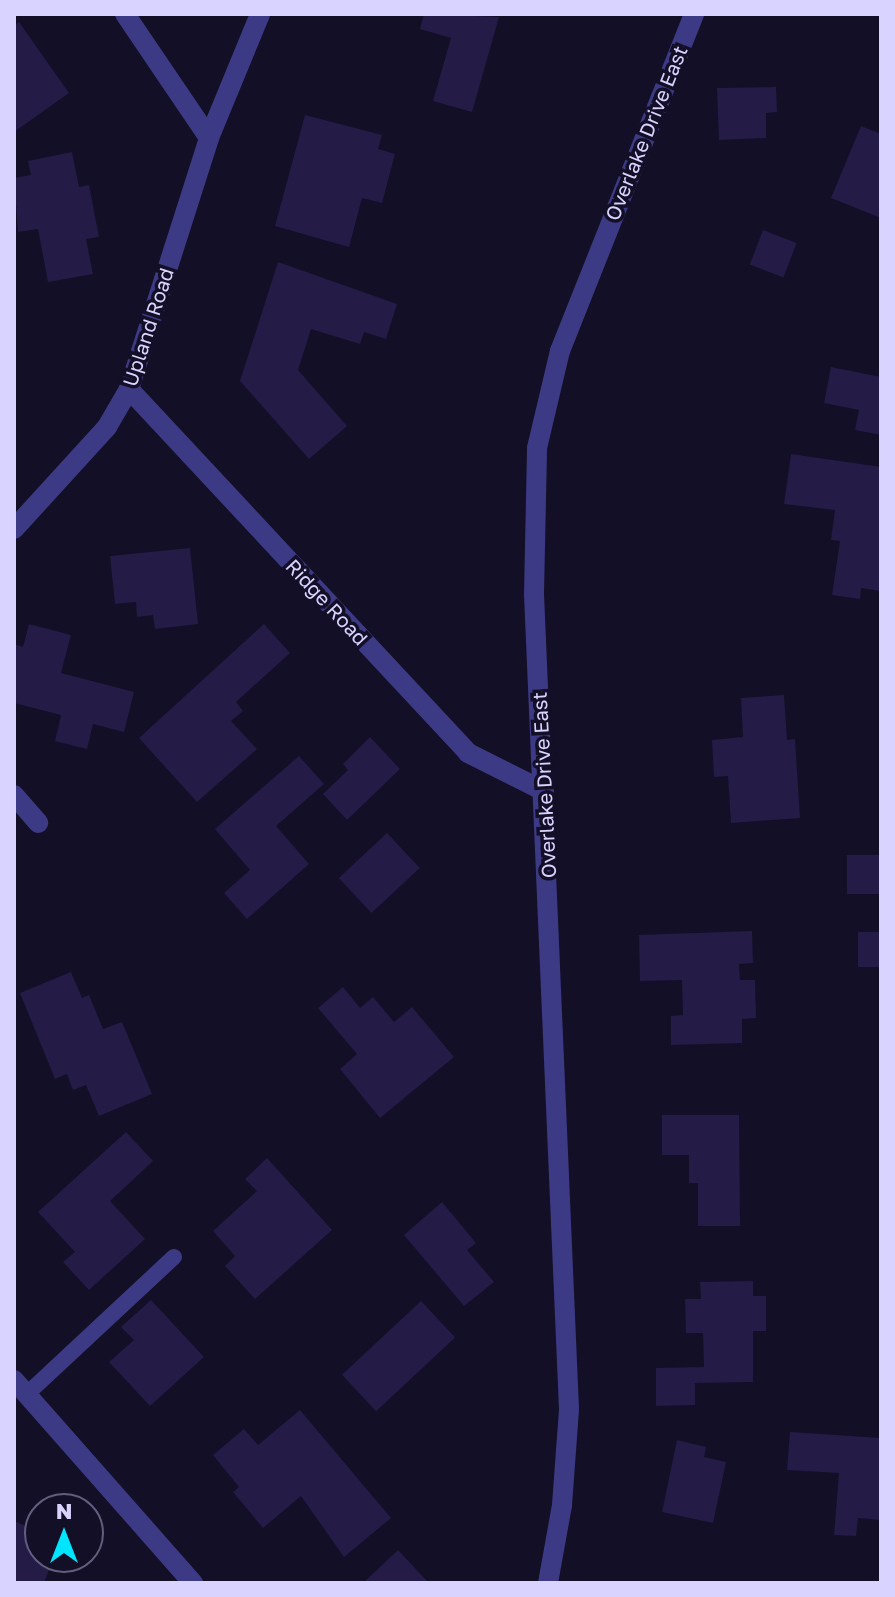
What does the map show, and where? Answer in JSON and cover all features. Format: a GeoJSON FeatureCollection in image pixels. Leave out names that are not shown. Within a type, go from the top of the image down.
{"type":"FeatureCollection","features":[{"type":"Feature","properties":{"kind":"street"},"geometry":{"type":"LineString","coordinates":[[125,14],[209,138]]}},
{"type":"Feature","properties":{"kind":"street","name":"Upland Road"},"geometry":{"type":"LineString","coordinates":[[14,529],[107,427],[129,389],[209,138],[260,14]]}},
{"type":"Feature","properties":{"kind":"street","name":"Overlake Drive East"},"geometry":{"type":"LineString","coordinates":[[548,1583],[562,1505],[569,1409],[532,516],[537,448],[560,351],[694,14]]}},
{"type":"Feature","properties":{"kind":"street","name":"Ridge Road"},"geometry":{"type":"LineString","coordinates":[[129,389],[468,753],[544,791]]}},
{"type":"Feature","properties":{"kind":"street"},"geometry":{"type":"LineString","coordinates":[[14,795],[38,823]]}},
{"type":"Feature","properties":{"kind":"street"},"geometry":{"type":"LineString","coordinates":[[20,1387],[193,1583]]}},
{"type":"Feature","properties":{"kind":"lane"},"geometry":{"type":"LineString","coordinates":[[20,1387],[174,1257]]}},
{"type":"Feature","properties":{"kind":"building"},"geometry":{"type":"Polygon","coordinates":[[[424,14],[499,17],[472,112],[433,101],[451,38],[420,29],[424,14]]]}},
{"type":"Feature","properties":{"kind":"building"},"geometry":{"type":"Polygon","coordinates":[[[19,22],[69,93],[14,132],[14,26],[19,22]]]}},
{"type":"Feature","properties":{"kind":"building"},"geometry":{"type":"Polygon","coordinates":[[[776,87],[777,112],[766,113],[766,138],[719,140],[717,88],[776,87]]]}},
{"type":"Feature","properties":{"kind":"building"},"geometry":{"type":"Polygon","coordinates":[[[305,115],[382,135],[378,149],[395,154],[382,203],[362,198],[349,247],[275,226],[305,115]]]}},
{"type":"Feature","properties":{"kind":"building"},"geometry":{"type":"Polygon","coordinates":[[[861,126],[881,134],[881,218],[831,198],[861,126]]]}},
{"type":"Feature","properties":{"kind":"building"},"geometry":{"type":"Polygon","coordinates":[[[72,152],[79,187],[89,185],[99,237],[86,239],[93,274],[48,282],[38,229],[18,232],[14,178],[31,175],[28,161],[72,152]]]}},
{"type":"Feature","properties":{"kind":"building"},"geometry":{"type":"Polygon","coordinates":[[[763,230],[797,243],[783,277],[750,265],[763,230]]]}},
{"type":"Feature","properties":{"kind":"building"},"geometry":{"type":"Polygon","coordinates":[[[278,262],[397,304],[386,339],[364,332],[360,344],[311,329],[298,370],[347,426],[309,459],[240,381],[278,262]]]}},
{"type":"Feature","properties":{"kind":"building"},"geometry":{"type":"Polygon","coordinates":[[[831,367],[881,377],[881,435],[855,430],[859,410],[824,403],[831,367]]]}},
{"type":"Feature","properties":{"kind":"building"},"geometry":{"type":"Polygon","coordinates":[[[791,454],[881,467],[881,591],[861,588],[860,599],[832,595],[840,541],[831,540],[835,510],[784,504],[791,454]]]}},
{"type":"Feature","properties":{"kind":"building"},"geometry":{"type":"Polygon","coordinates":[[[190,548],[198,624],[155,629],[153,615],[137,617],[136,602],[115,604],[110,556],[190,548]]]}},
{"type":"Feature","properties":{"kind":"building"},"geometry":{"type":"Polygon","coordinates":[[[29,624],[71,635],[61,673],[134,692],[124,732],[93,724],[87,749],[55,741],[61,715],[14,703],[14,644],[23,647],[29,624]]]}},
{"type":"Feature","properties":{"kind":"building"},"geometry":{"type":"Polygon","coordinates":[[[264,624],[290,653],[236,702],[243,711],[231,721],[257,749],[197,802],[139,738],[264,624]]]}},
{"type":"Feature","properties":{"kind":"building"},"geometry":{"type":"Polygon","coordinates":[[[784,695],[787,740],[795,739],[800,818],[731,823],[728,776],[714,777],[712,740],[743,737],[741,698],[784,695]]]}},
{"type":"Feature","properties":{"kind":"building"},"geometry":{"type":"Polygon","coordinates":[[[370,737],[400,769],[347,820],[323,794],[348,770],[343,764],[370,737]]]}},
{"type":"Feature","properties":{"kind":"building"},"geometry":{"type":"Polygon","coordinates":[[[299,756],[324,784],[276,826],[309,864],[247,919],[224,893],[250,870],[215,829],[299,756]]]}},
{"type":"Feature","properties":{"kind":"building"},"geometry":{"type":"Polygon","coordinates":[[[387,833],[420,868],[371,913],[339,878],[387,833]]]}},
{"type":"Feature","properties":{"kind":"building"},"geometry":{"type":"Polygon","coordinates":[[[847,855],[881,855],[881,894],[847,894],[847,855]]]}},
{"type":"Feature","properties":{"kind":"building"},"geometry":{"type":"Polygon","coordinates":[[[752,931],[753,963],[739,964],[740,980],[755,980],[756,1018],[742,1019],[742,1043],[671,1045],[671,1016],[683,1015],[682,980],[640,981],[639,935],[752,931]]]}},
{"type":"Feature","properties":{"kind":"building"},"geometry":{"type":"Polygon","coordinates":[[[858,932],[881,932],[881,967],[858,967],[858,932]]]}},
{"type":"Feature","properties":{"kind":"building"},"geometry":{"type":"Polygon","coordinates":[[[71,972],[82,998],[89,995],[103,1029],[122,1022],[152,1094],[99,1116],[86,1085],[73,1090],[67,1074],[55,1079],[20,993],[71,972]]]}},
{"type":"Feature","properties":{"kind":"building"},"geometry":{"type":"Polygon","coordinates":[[[343,987],[360,1008],[373,997],[394,1022],[412,1007],[454,1057],[380,1118],[340,1069],[357,1054],[318,1008],[343,987]]]}},
{"type":"Feature","properties":{"kind":"building"},"geometry":{"type":"Polygon","coordinates":[[[662,1115],[739,1115],[740,1226],[698,1226],[698,1183],[689,1183],[689,1155],[662,1155],[662,1115]]]}},
{"type":"Feature","properties":{"kind":"building"},"geometry":{"type":"Polygon","coordinates":[[[126,1132],[153,1161],[110,1201],[145,1239],[89,1290],[63,1262],[75,1252],[38,1212],[126,1132]]]}},
{"type":"Feature","properties":{"kind":"building"},"geometry":{"type":"Polygon","coordinates":[[[267,1158],[332,1230],[255,1299],[225,1266],[235,1256],[213,1231],[257,1191],[245,1179],[267,1158]]]}},
{"type":"Feature","properties":{"kind":"building"},"geometry":{"type":"Polygon","coordinates":[[[442,1202],[476,1243],[467,1250],[494,1282],[464,1306],[404,1235],[442,1202]]]}},
{"type":"Feature","properties":{"kind":"building"},"geometry":{"type":"Polygon","coordinates":[[[753,1281],[753,1296],[766,1296],[766,1331],[753,1331],[753,1382],[695,1383],[695,1405],[656,1406],[656,1368],[704,1367],[703,1333],[686,1333],[685,1299],[701,1299],[700,1282],[753,1281]]]}},
{"type":"Feature","properties":{"kind":"building"},"geometry":{"type":"Polygon","coordinates":[[[151,1300],[204,1357],[150,1406],[109,1362],[134,1340],[121,1327],[151,1300]]]}},
{"type":"Feature","properties":{"kind":"building"},"geometry":{"type":"Polygon","coordinates":[[[421,1301],[455,1338],[376,1411],[342,1375],[421,1301]]]}},
{"type":"Feature","properties":{"kind":"building"},"geometry":{"type":"Polygon","coordinates":[[[300,1410],[391,1518],[344,1557],[301,1496],[263,1528],[233,1492],[239,1487],[213,1455],[244,1429],[258,1445],[300,1410]]]}},
{"type":"Feature","properties":{"kind":"building"},"geometry":{"type":"Polygon","coordinates":[[[790,1432],[881,1438],[881,1520],[858,1518],[856,1536],[834,1535],[839,1473],[787,1470],[790,1432]]]}},
{"type":"Feature","properties":{"kind":"building"},"geometry":{"type":"Polygon","coordinates":[[[677,1440],[706,1447],[704,1457],[726,1462],[713,1523],[662,1512],[677,1440]]]}},
{"type":"Feature","properties":{"kind":"building"},"geometry":{"type":"Polygon","coordinates":[[[14,1521],[24,1525],[24,1573],[48,1573],[44,1583],[14,1583],[14,1521]]]}},
{"type":"Feature","properties":{"kind":"building"},"geometry":{"type":"Polygon","coordinates":[[[398,1550],[429,1583],[363,1583],[398,1550]]]}}]}
